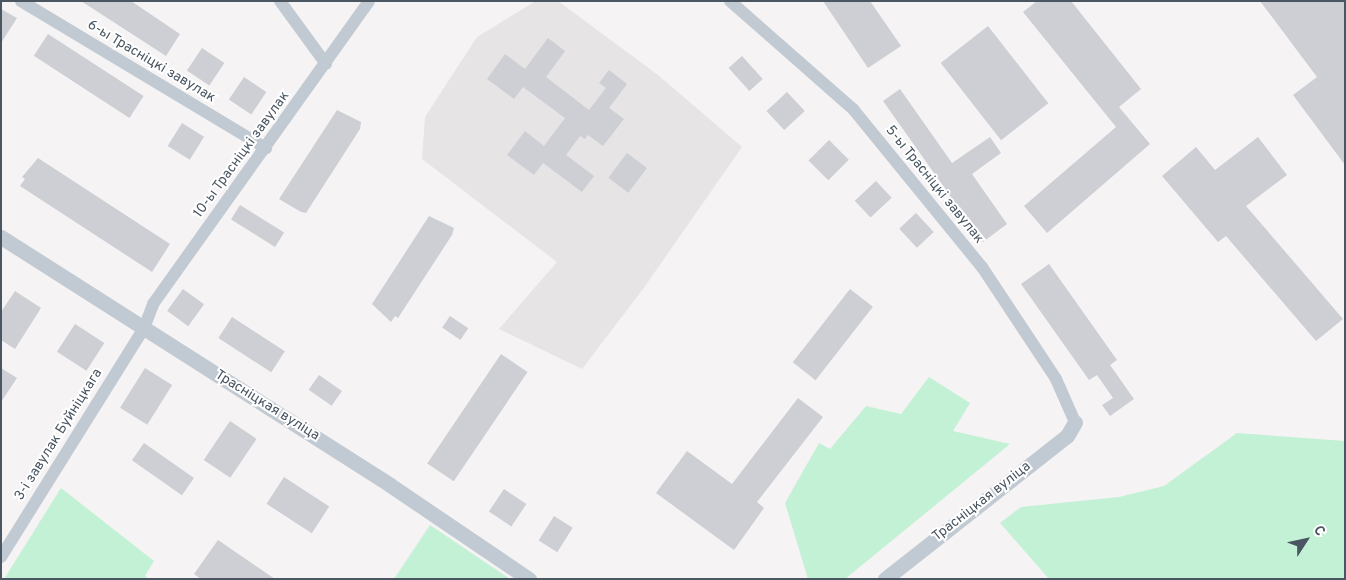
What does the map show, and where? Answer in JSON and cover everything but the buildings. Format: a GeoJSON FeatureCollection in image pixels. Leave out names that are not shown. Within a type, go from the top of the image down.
{"type":"FeatureCollection","features":[{"type":"Feature","properties":{"kind":"street","name":"6-ы Трасніцкі завулак"},"geometry":{"type":"LineString","coordinates":[[21,1],[266,148]]}},
{"type":"Feature","properties":{"kind":"street"},"geometry":{"type":"LineString","coordinates":[[280,1],[326,64]]}},
{"type":"Feature","properties":{"kind":"street","name":"10-ы Трасніцкі завулак"},"geometry":{"type":"LineString","coordinates":[[144,328],[153,304],[326,64],[369,1]]}},
{"type":"Feature","properties":{"kind":"street","name":"5-ы Трасніцкі завулак"},"geometry":{"type":"LineString","coordinates":[[730,1],[853,109],[982,267],[1056,379],[1075,422]]}},
{"type":"Feature","properties":{"kind":"street","name":"Трасніцкая вуліца"},"geometry":{"type":"LineString","coordinates":[[1,237],[390,485],[529,579]]}},
{"type":"Feature","properties":{"kind":"street","name":"3-і завулак Буйніцкага"},"geometry":{"type":"LineString","coordinates":[[1,557],[144,328]]}},
{"type":"Feature","properties":{"kind":"street","name":"Трасніцкая вуліца"},"geometry":{"type":"LineString","coordinates":[[885,579],[1067,436],[1075,422]]}},
{"type":"Feature","properties":{"kind":"shaded area"},"geometry":{"type":"Polygon","coordinates":[[[536,1],[558,1],[658,75],[742,147],[643,289],[582,369],[499,329],[557,262],[422,159],[425,117],[477,37],[536,1]]]}},
{"type":"Feature","properties":{"kind":"green space"},"geometry":{"type":"Polygon","coordinates":[[[929,377],[970,403],[953,431],[1010,444],[845,579],[808,579],[785,503],[819,443],[830,449],[866,406],[901,414],[929,377]]]}},
{"type":"Feature","properties":{"kind":"green space"},"geometry":{"type":"Polygon","coordinates":[[[1237,433],[1345,441],[1345,579],[1049,579],[1000,523],[1021,507],[1119,497],[1164,486],[1237,433]]]}},
{"type":"Feature","properties":{"kind":"green space"},"geometry":{"type":"Polygon","coordinates":[[[61,488],[154,561],[145,576],[149,579],[4,579],[61,488]]]}},
{"type":"Feature","properties":{"kind":"green space"},"geometry":{"type":"Polygon","coordinates":[[[430,525],[510,579],[394,579],[430,525]]]}}]}
